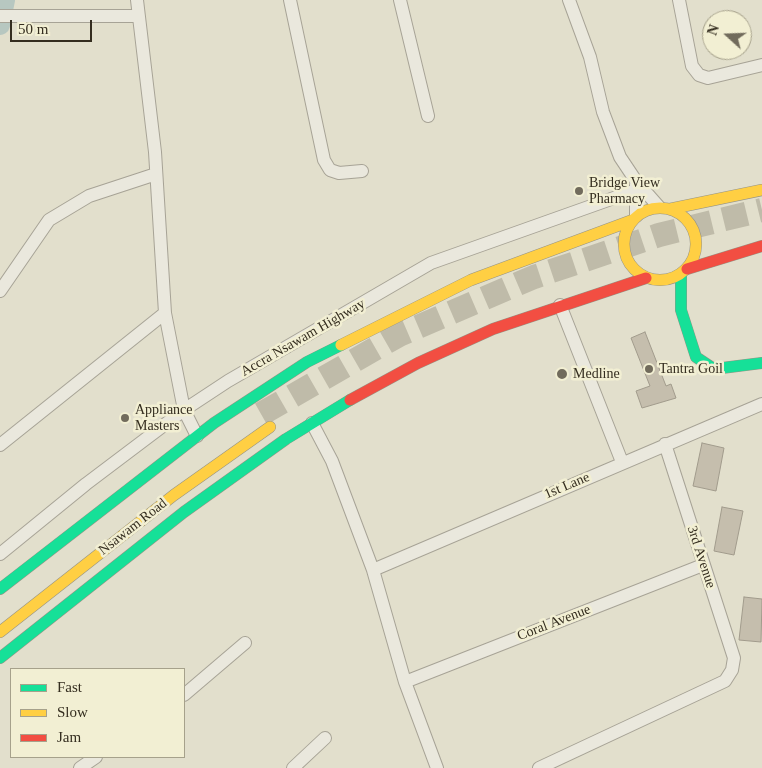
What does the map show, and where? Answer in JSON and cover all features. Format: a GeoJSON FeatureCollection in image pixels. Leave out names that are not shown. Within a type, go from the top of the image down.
{"type":"FeatureCollection","features":[{"type":"Feature","properties":{"kind":"main road"},"geometry":{"type":"LineString","coordinates":[[0,589],[197,436],[307,362],[471,280],[635,218],[651,208],[664,208],[762,190]]}},
{"type":"Feature","properties":{"kind":"main road"},"geometry":{"type":"LineString","coordinates":[[664,208],[686,218],[693,228],[696,240],[696,252],[684,271],[681,310],[696,357],[708,367],[725,369],[762,363]]}},
{"type":"Feature","properties":{"kind":"main road"},"geometry":{"type":"LineString","coordinates":[[635,218],[624,238],[624,252],[630,266],[649,279],[681,310]]}},
{"type":"Feature","properties":{"kind":"main road"},"geometry":{"type":"LineString","coordinates":[[0,658],[184,512],[262,455],[312,423],[418,364],[493,329],[560,305],[649,279],[672,279],[684,271],[762,246]]}},
{"type":"Feature","properties":{"kind":"main road","name":"Nsawam Road"},"geometry":{"type":"LineString","coordinates":[[0,632],[174,495],[270,426]]}},
{"type":"Feature","properties":{"kind":"street"},"geometry":{"type":"LineString","coordinates":[[137,0],[156,174],[165,313],[184,410],[197,436]]}},
{"type":"Feature","properties":{"kind":"street"},"geometry":{"type":"LineString","coordinates":[[290,0],[324,160],[330,170],[339,173],[362,171]]}},
{"type":"Feature","properties":{"kind":"street"},"geometry":{"type":"LineString","coordinates":[[400,0],[428,116]]}},
{"type":"Feature","properties":{"kind":"street"},"geometry":{"type":"LineString","coordinates":[[569,0],[590,57],[603,112],[620,157],[638,187],[664,208]]}},
{"type":"Feature","properties":{"kind":"street"},"geometry":{"type":"LineString","coordinates":[[679,0],[692,66],[698,75],[708,78],[762,65]]}},
{"type":"Feature","properties":{"kind":"street"},"geometry":{"type":"LineString","coordinates":[[5,15],[138,16]]}},
{"type":"Feature","properties":{"kind":"street"},"geometry":{"type":"LineString","coordinates":[[0,291],[49,220],[89,196],[156,174]]}},
{"type":"Feature","properties":{"kind":"street"},"geometry":{"type":"LineString","coordinates":[[635,218],[638,187]]}},
{"type":"Feature","properties":{"kind":"street","name":"Accra Nsawam Highway"},"geometry":{"type":"LineString","coordinates":[[0,554],[86,484],[184,410],[228,381],[431,263],[638,187]]}},
{"type":"Feature","properties":{"kind":"street"},"geometry":{"type":"LineString","coordinates":[[560,305],[622,462]]}},
{"type":"Feature","properties":{"kind":"street"},"geometry":{"type":"LineString","coordinates":[[0,445],[165,313]]}},
{"type":"Feature","properties":{"kind":"street","name":"1st Lane"},"geometry":{"type":"LineString","coordinates":[[373,570],[622,462],[762,404]]}},
{"type":"Feature","properties":{"kind":"street"},"geometry":{"type":"LineString","coordinates":[[312,423],[332,461],[373,570],[405,682],[437,768]]}},
{"type":"Feature","properties":{"kind":"street","name":"3rd Avenue"},"geometry":{"type":"LineString","coordinates":[[540,768],[725,681],[732,670],[734,658],[665,444]]}},
{"type":"Feature","properties":{"kind":"street","name":"Coral Avenue"},"geometry":{"type":"LineString","coordinates":[[405,682],[703,565]]}},
{"type":"Feature","properties":{"kind":"street"},"geometry":{"type":"LineString","coordinates":[[185,694],[245,643]]}},
{"type":"Feature","properties":{"kind":"street"},"geometry":{"type":"LineString","coordinates":[[293,768],[325,738]]}},
{"type":"Feature","properties":{"kind":"street"},"geometry":{"type":"LineString","coordinates":[[80,768],[95,758]]}},
{"type":"Feature","properties":{"kind":"building"},"geometry":{"type":"Polygon","coordinates":[[[645,332],[666,386],[671,384],[676,398],[642,408],[636,391],[650,386],[631,338],[645,332]]]}},
{"type":"Feature","properties":{"kind":"building"},"geometry":{"type":"Polygon","coordinates":[[[702,443],[724,448],[716,491],[693,486],[702,443]]]}},
{"type":"Feature","properties":{"kind":"building"},"geometry":{"type":"Polygon","coordinates":[[[722,507],[743,511],[734,555],[714,551],[722,507]]]}},
{"type":"Feature","properties":{"kind":"building"},"geometry":{"type":"Polygon","coordinates":[[[744,597],[762,599],[761,642],[739,640],[744,597]]]}},
{"type":"Feature","properties":{"kind":"waterway"},"geometry":{"type":"LineString","coordinates":[[0,25],[5,0]]}},
{"type":"Feature","properties":{"kind":"tunnel"},"geometry":{"type":"LineString","coordinates":[[261,414],[399,335],[534,277],[659,235],[762,210]]}},
{"type":"Feature","properties":{"kind":"traffic: fast"},"geometry":{"type":"LineString","coordinates":[[681,274],[681,310],[696,357],[714,369],[762,363]]}},
{"type":"Feature","properties":{"kind":"traffic: fast"},"geometry":{"type":"LineString","coordinates":[[0,589],[214,423],[307,362],[341,345]]}},
{"type":"Feature","properties":{"kind":"traffic: fast"},"geometry":{"type":"LineString","coordinates":[[0,658],[184,512],[286,439],[350,400]]}},
{"type":"Feature","properties":{"kind":"traffic: slow"},"geometry":{"type":"LineString","coordinates":[[670,209],[762,190]]}},
{"type":"Feature","properties":{"kind":"traffic: slow"},"geometry":{"type":"LineString","coordinates":[[667,208],[686,218],[694,230],[696,244],[694,258],[686,270],[674,278],[653,280],[634,270],[626,258],[624,237],[634,218],[646,210],[667,208]]}},
{"type":"Feature","properties":{"kind":"traffic: slow"},"geometry":{"type":"LineString","coordinates":[[341,345],[471,280],[633,220]]}},
{"type":"Feature","properties":{"kind":"traffic: slow"},"geometry":{"type":"LineString","coordinates":[[0,632],[174,495],[270,427]]}},
{"type":"Feature","properties":{"kind":"traffic: jam"},"geometry":{"type":"LineString","coordinates":[[687,269],[762,246]]}},
{"type":"Feature","properties":{"kind":"traffic: jam"},"geometry":{"type":"LineString","coordinates":[[350,400],[418,363],[493,329],[646,278]]}},
{"type":"Feature","properties":{"kind":"place","name":"Bridge View Pharmacy"},"geometry":{"type":"Point","coordinates":[579,191]}},
{"type":"Feature","properties":{"kind":"place","name":"Tantra Goil"},"geometry":{"type":"Point","coordinates":[649,369]}},
{"type":"Feature","properties":{"kind":"place","name":"Medline"},"geometry":{"type":"Point","coordinates":[562,374]}},
{"type":"Feature","properties":{"kind":"place","name":"Appliance Masters"},"geometry":{"type":"Point","coordinates":[125,418]}}]}
